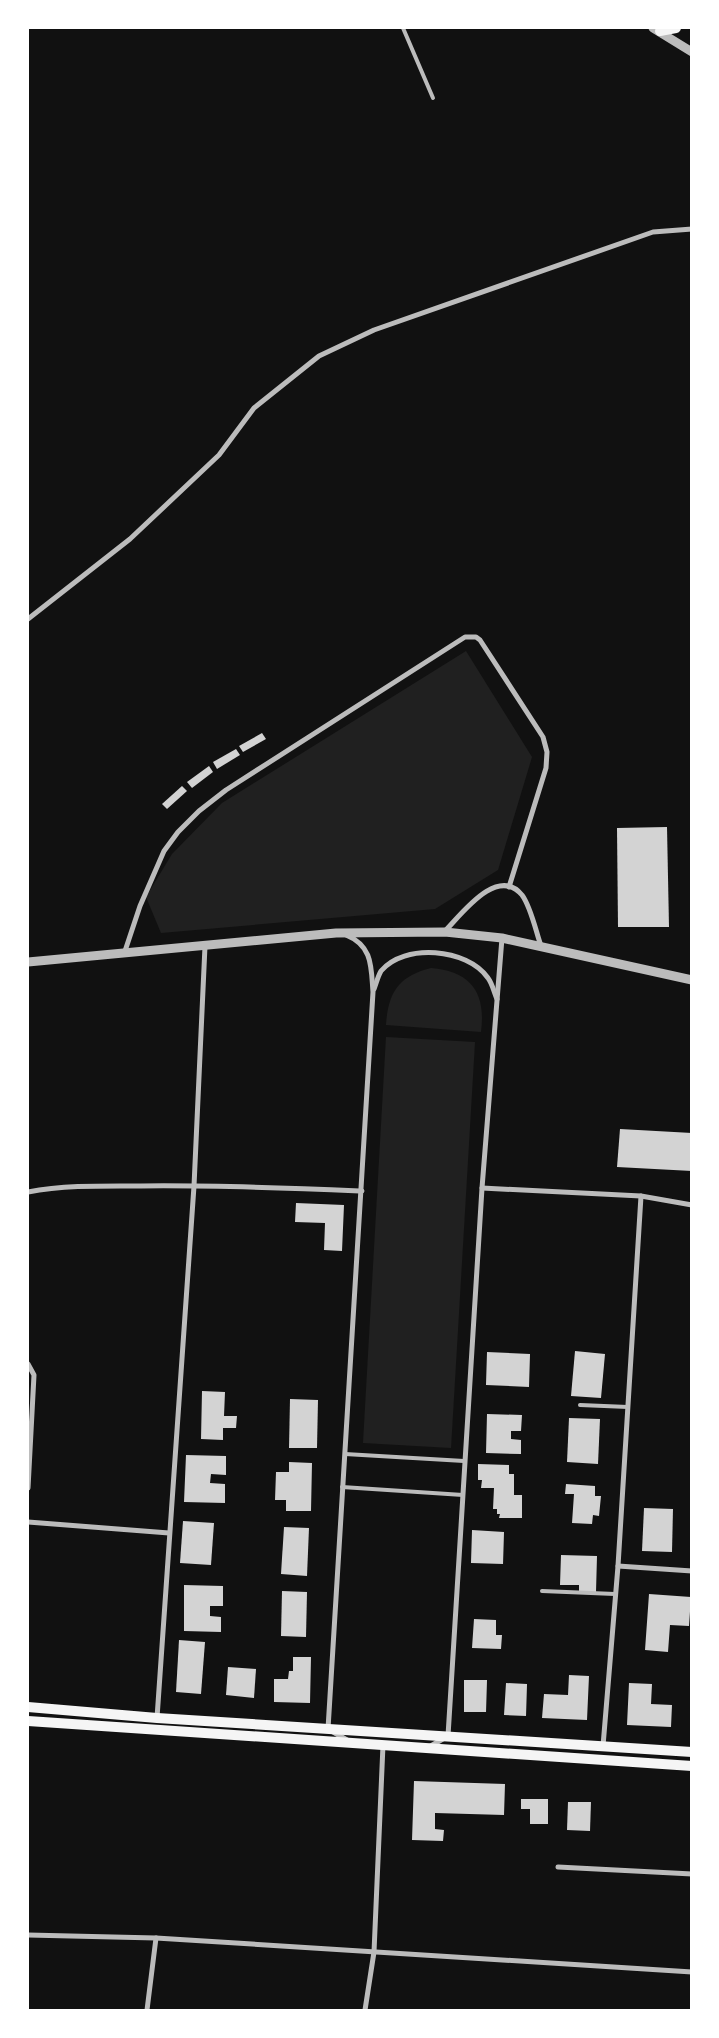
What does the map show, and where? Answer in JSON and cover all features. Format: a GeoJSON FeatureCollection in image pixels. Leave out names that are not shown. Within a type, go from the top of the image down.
{"type":"FeatureCollection","features":[{"type":"Feature","properties":{"kind":"main road"},"geometry":{"type":"LineString","coordinates":[[656,29],[676,28]]}},
{"type":"Feature","properties":{"kind":"main road"},"geometry":{"type":"LineString","coordinates":[[28,1707],[157,1718],[692,1752]]}},
{"type":"Feature","properties":{"kind":"main road"},"geometry":{"type":"LineString","coordinates":[[28,1721],[692,1766]]}},
{"type":"Feature","properties":{"kind":"street"},"geometry":{"type":"LineString","coordinates":[[656,29],[692,52]]}},
{"type":"Feature","properties":{"kind":"street"},"geometry":{"type":"LineString","coordinates":[[28,619],[130,539],[219,455],[254,408],[319,356],[374,330],[653,232],[692,229]]}},
{"type":"Feature","properties":{"kind":"street"},"geometry":{"type":"LineString","coordinates":[[124,954],[140,906],[164,851],[178,832],[199,811],[226,790],[465,637],[476,637],[480,640],[543,737],[547,752],[546,768],[509,887]]}},
{"type":"Feature","properties":{"kind":"street"},"geometry":{"type":"LineString","coordinates":[[445,932],[482,893],[497,886],[509,887],[522,895],[541,946]]}},
{"type":"Feature","properties":{"kind":"street"},"geometry":{"type":"LineString","coordinates":[[28,962],[336,933],[445,932],[502,938],[692,980]]}},
{"type":"Feature","properties":{"kind":"street"},"geometry":{"type":"LineString","coordinates":[[336,933],[348,935],[360,943],[371,960],[373,992],[328,1729],[352,1743]]}},
{"type":"Feature","properties":{"kind":"street"},"geometry":{"type":"LineString","coordinates":[[426,1748],[448,1736],[482,1188],[502,938]]}},
{"type":"Feature","properties":{"kind":"street"},"geometry":{"type":"LineString","coordinates":[[157,1718],[194,1186],[205,946]]}},
{"type":"Feature","properties":{"kind":"street"},"geometry":{"type":"LineString","coordinates":[[373,992],[380,972],[396,959],[432,952],[453,955],[472,964],[488,978],[497,999]]}},
{"type":"Feature","properties":{"kind":"street"},"geometry":{"type":"LineString","coordinates":[[28,1192],[47,1188],[93,1186],[194,1186],[362,1191]]}},
{"type":"Feature","properties":{"kind":"street"},"geometry":{"type":"LineString","coordinates":[[482,1188],[641,1196],[692,1205]]}},
{"type":"Feature","properties":{"kind":"street"},"geometry":{"type":"LineString","coordinates":[[603,1746],[618,1566],[641,1196]]}},
{"type":"Feature","properties":{"kind":"street"},"geometry":{"type":"LineString","coordinates":[[28,1364],[34,1375],[28,1488]]}},
{"type":"Feature","properties":{"kind":"street"},"geometry":{"type":"LineString","coordinates":[[28,1522],[169,1533]]}},
{"type":"Feature","properties":{"kind":"street"},"geometry":{"type":"LineString","coordinates":[[618,1566],[692,1570]]}},
{"type":"Feature","properties":{"kind":"street"},"geometry":{"type":"LineString","coordinates":[[366,2010],[374,1952],[383,1745]]}},
{"type":"Feature","properties":{"kind":"street"},"geometry":{"type":"LineString","coordinates":[[558,1867],[692,1874]]}},
{"type":"Feature","properties":{"kind":"street"},"geometry":{"type":"LineString","coordinates":[[28,1935],[156,1938],[692,1972]]}},
{"type":"Feature","properties":{"kind":"street"},"geometry":{"type":"LineString","coordinates":[[147,2010],[156,1938]]}},
{"type":"Feature","properties":{"kind":"lane"},"geometry":{"type":"LineString","coordinates":[[403,28],[433,98]]}},
{"type":"Feature","properties":{"kind":"lane"},"geometry":{"type":"LineString","coordinates":[[580,1405],[628,1407]]}},
{"type":"Feature","properties":{"kind":"lane"},"geometry":{"type":"LineString","coordinates":[[345,1454],[464,1461]]}},
{"type":"Feature","properties":{"kind":"lane"},"geometry":{"type":"LineString","coordinates":[[342,1487],[463,1495]]}},
{"type":"Feature","properties":{"kind":"lane"},"geometry":{"type":"LineString","coordinates":[[542,1591],[615,1594]]}},
{"type":"Feature","properties":{"kind":"shaded area"},"geometry":{"type":"Polygon","coordinates":[[[466,651],[532,757],[498,870],[435,909],[161,933],[146,897],[172,854],[222,803],[466,651]]]}},
{"type":"Feature","properties":{"kind":"shaded area"},"geometry":{"type":"Polygon","coordinates":[[[431,968],[456,974],[466,979],[473,986],[481,1006],[481,1032],[386,1025],[389,1003],[397,987],[411,976],[431,968]]]}},
{"type":"Feature","properties":{"kind":"shaded area"},"geometry":{"type":"Polygon","coordinates":[[[386,1037],[475,1042],[451,1448],[363,1443],[386,1037]]]}},
{"type":"Feature","properties":{"kind":"building"},"geometry":{"type":"Polygon","coordinates":[[[262,733],[266,739],[243,752],[239,746],[262,733]]]}},
{"type":"Feature","properties":{"kind":"building"},"geometry":{"type":"Polygon","coordinates":[[[236,749],[240,755],[217,769],[213,762],[236,749]]]}},
{"type":"Feature","properties":{"kind":"building"},"geometry":{"type":"Polygon","coordinates":[[[209,766],[213,772],[192,788],[187,782],[209,766]]]}},
{"type":"Feature","properties":{"kind":"building"},"geometry":{"type":"Polygon","coordinates":[[[182,786],[187,791],[167,809],[162,804],[182,786]]]}},
{"type":"Feature","properties":{"kind":"building"},"geometry":{"type":"Polygon","coordinates":[[[667,827],[669,927],[618,927],[617,828],[667,827]]]}},
{"type":"Feature","properties":{"kind":"building"},"geometry":{"type":"Polygon","coordinates":[[[620,1129],[692,1133],[692,1171],[617,1167],[620,1129]]]}},
{"type":"Feature","properties":{"kind":"building"},"geometry":{"type":"Polygon","coordinates":[[[296,1203],[344,1205],[342,1251],[324,1250],[325,1223],[295,1222],[296,1203]]]}},
{"type":"Feature","properties":{"kind":"building"},"geometry":{"type":"Polygon","coordinates":[[[575,1351],[605,1354],[601,1398],[571,1396],[575,1351]]]}},
{"type":"Feature","properties":{"kind":"building"},"geometry":{"type":"Polygon","coordinates":[[[487,1352],[530,1354],[529,1387],[486,1385],[487,1352]]]}},
{"type":"Feature","properties":{"kind":"building"},"geometry":{"type":"Polygon","coordinates":[[[202,1391],[225,1392],[224,1416],[237,1416],[236,1428],[223,1428],[223,1440],[201,1439],[202,1391]]]}},
{"type":"Feature","properties":{"kind":"building"},"geometry":{"type":"Polygon","coordinates":[[[290,1399],[318,1400],[317,1448],[289,1448],[290,1399]]]}},
{"type":"Feature","properties":{"kind":"building"},"geometry":{"type":"Polygon","coordinates":[[[487,1414],[522,1415],[521,1431],[511,1431],[511,1439],[521,1440],[521,1454],[486,1453],[487,1414]]]}},
{"type":"Feature","properties":{"kind":"building"},"geometry":{"type":"Polygon","coordinates":[[[569,1418],[600,1419],[598,1464],[567,1462],[569,1418]]]}},
{"type":"Feature","properties":{"kind":"building"},"geometry":{"type":"Polygon","coordinates":[[[186,1455],[226,1456],[226,1475],[211,1474],[210,1483],[225,1484],[225,1503],[184,1502],[186,1455]]]}},
{"type":"Feature","properties":{"kind":"building"},"geometry":{"type":"Polygon","coordinates":[[[289,1462],[312,1463],[311,1511],[286,1511],[286,1500],[275,1500],[276,1472],[289,1472],[289,1462]]]}},
{"type":"Feature","properties":{"kind":"building"},"geometry":{"type":"Polygon","coordinates":[[[478,1464],[509,1465],[509,1474],[514,1474],[514,1495],[522,1495],[522,1518],[499,1518],[500,1514],[497,1514],[497,1509],[493,1509],[494,1488],[481,1488],[482,1480],[478,1480],[478,1464]]]}},
{"type":"Feature","properties":{"kind":"building"},"geometry":{"type":"Polygon","coordinates":[[[566,1484],[595,1486],[595,1496],[601,1496],[599,1516],[593,1515],[592,1524],[572,1523],[574,1494],[565,1494],[566,1484]]]}},
{"type":"Feature","properties":{"kind":"building"},"geometry":{"type":"Polygon","coordinates":[[[644,1508],[673,1509],[672,1552],[642,1551],[644,1508]]]}},
{"type":"Feature","properties":{"kind":"building"},"geometry":{"type":"Polygon","coordinates":[[[183,1521],[214,1523],[211,1565],[180,1563],[183,1521]]]}},
{"type":"Feature","properties":{"kind":"building"},"geometry":{"type":"Polygon","coordinates":[[[284,1527],[309,1528],[307,1576],[281,1574],[284,1527]]]}},
{"type":"Feature","properties":{"kind":"building"},"geometry":{"type":"Polygon","coordinates":[[[472,1530],[504,1532],[503,1564],[471,1563],[472,1530]]]}},
{"type":"Feature","properties":{"kind":"building"},"geometry":{"type":"Polygon","coordinates":[[[561,1555],[597,1556],[596,1592],[579,1592],[579,1585],[560,1585],[561,1555]]]}},
{"type":"Feature","properties":{"kind":"building"},"geometry":{"type":"Polygon","coordinates":[[[184,1585],[223,1586],[223,1606],[210,1606],[210,1616],[221,1617],[221,1632],[184,1631],[184,1585]]]}},
{"type":"Feature","properties":{"kind":"building"},"geometry":{"type":"Polygon","coordinates":[[[282,1591],[307,1592],[306,1637],[281,1636],[282,1591]]]}},
{"type":"Feature","properties":{"kind":"building"},"geometry":{"type":"Polygon","coordinates":[[[649,1594],[691,1597],[689,1626],[670,1625],[668,1652],[645,1650],[649,1594]]]}},
{"type":"Feature","properties":{"kind":"building"},"geometry":{"type":"Polygon","coordinates":[[[474,1619],[496,1620],[496,1635],[502,1635],[501,1649],[472,1648],[474,1619]]]}},
{"type":"Feature","properties":{"kind":"building"},"geometry":{"type":"Polygon","coordinates":[[[179,1640],[205,1642],[201,1694],[176,1692],[179,1640]]]}},
{"type":"Feature","properties":{"kind":"building"},"geometry":{"type":"Polygon","coordinates":[[[293,1657],[311,1657],[310,1703],[274,1702],[274,1679],[288,1679],[289,1671],[293,1671],[293,1657]]]}},
{"type":"Feature","properties":{"kind":"building"},"geometry":{"type":"Polygon","coordinates":[[[228,1667],[256,1669],[254,1698],[226,1695],[228,1667]]]}},
{"type":"Feature","properties":{"kind":"building"},"geometry":{"type":"Polygon","coordinates":[[[569,1675],[589,1676],[587,1720],[542,1718],[544,1694],[568,1695],[569,1675]]]}},
{"type":"Feature","properties":{"kind":"building"},"geometry":{"type":"Polygon","coordinates":[[[464,1680],[487,1680],[486,1712],[464,1712],[464,1680]]]}},
{"type":"Feature","properties":{"kind":"building"},"geometry":{"type":"Polygon","coordinates":[[[506,1683],[527,1684],[526,1716],[504,1715],[506,1683]]]}},
{"type":"Feature","properties":{"kind":"building"},"geometry":{"type":"Polygon","coordinates":[[[629,1683],[652,1684],[651,1704],[672,1705],[671,1727],[627,1725],[629,1683]]]}},
{"type":"Feature","properties":{"kind":"building"},"geometry":{"type":"Polygon","coordinates":[[[414,1781],[505,1784],[504,1815],[435,1813],[435,1829],[444,1830],[443,1841],[412,1840],[414,1781]]]}},
{"type":"Feature","properties":{"kind":"building"},"geometry":{"type":"Polygon","coordinates":[[[521,1799],[548,1799],[548,1824],[530,1824],[530,1809],[521,1809],[521,1799]]]}},
{"type":"Feature","properties":{"kind":"building"},"geometry":{"type":"Polygon","coordinates":[[[568,1802],[591,1802],[590,1831],[567,1830],[568,1802]]]}}]}
